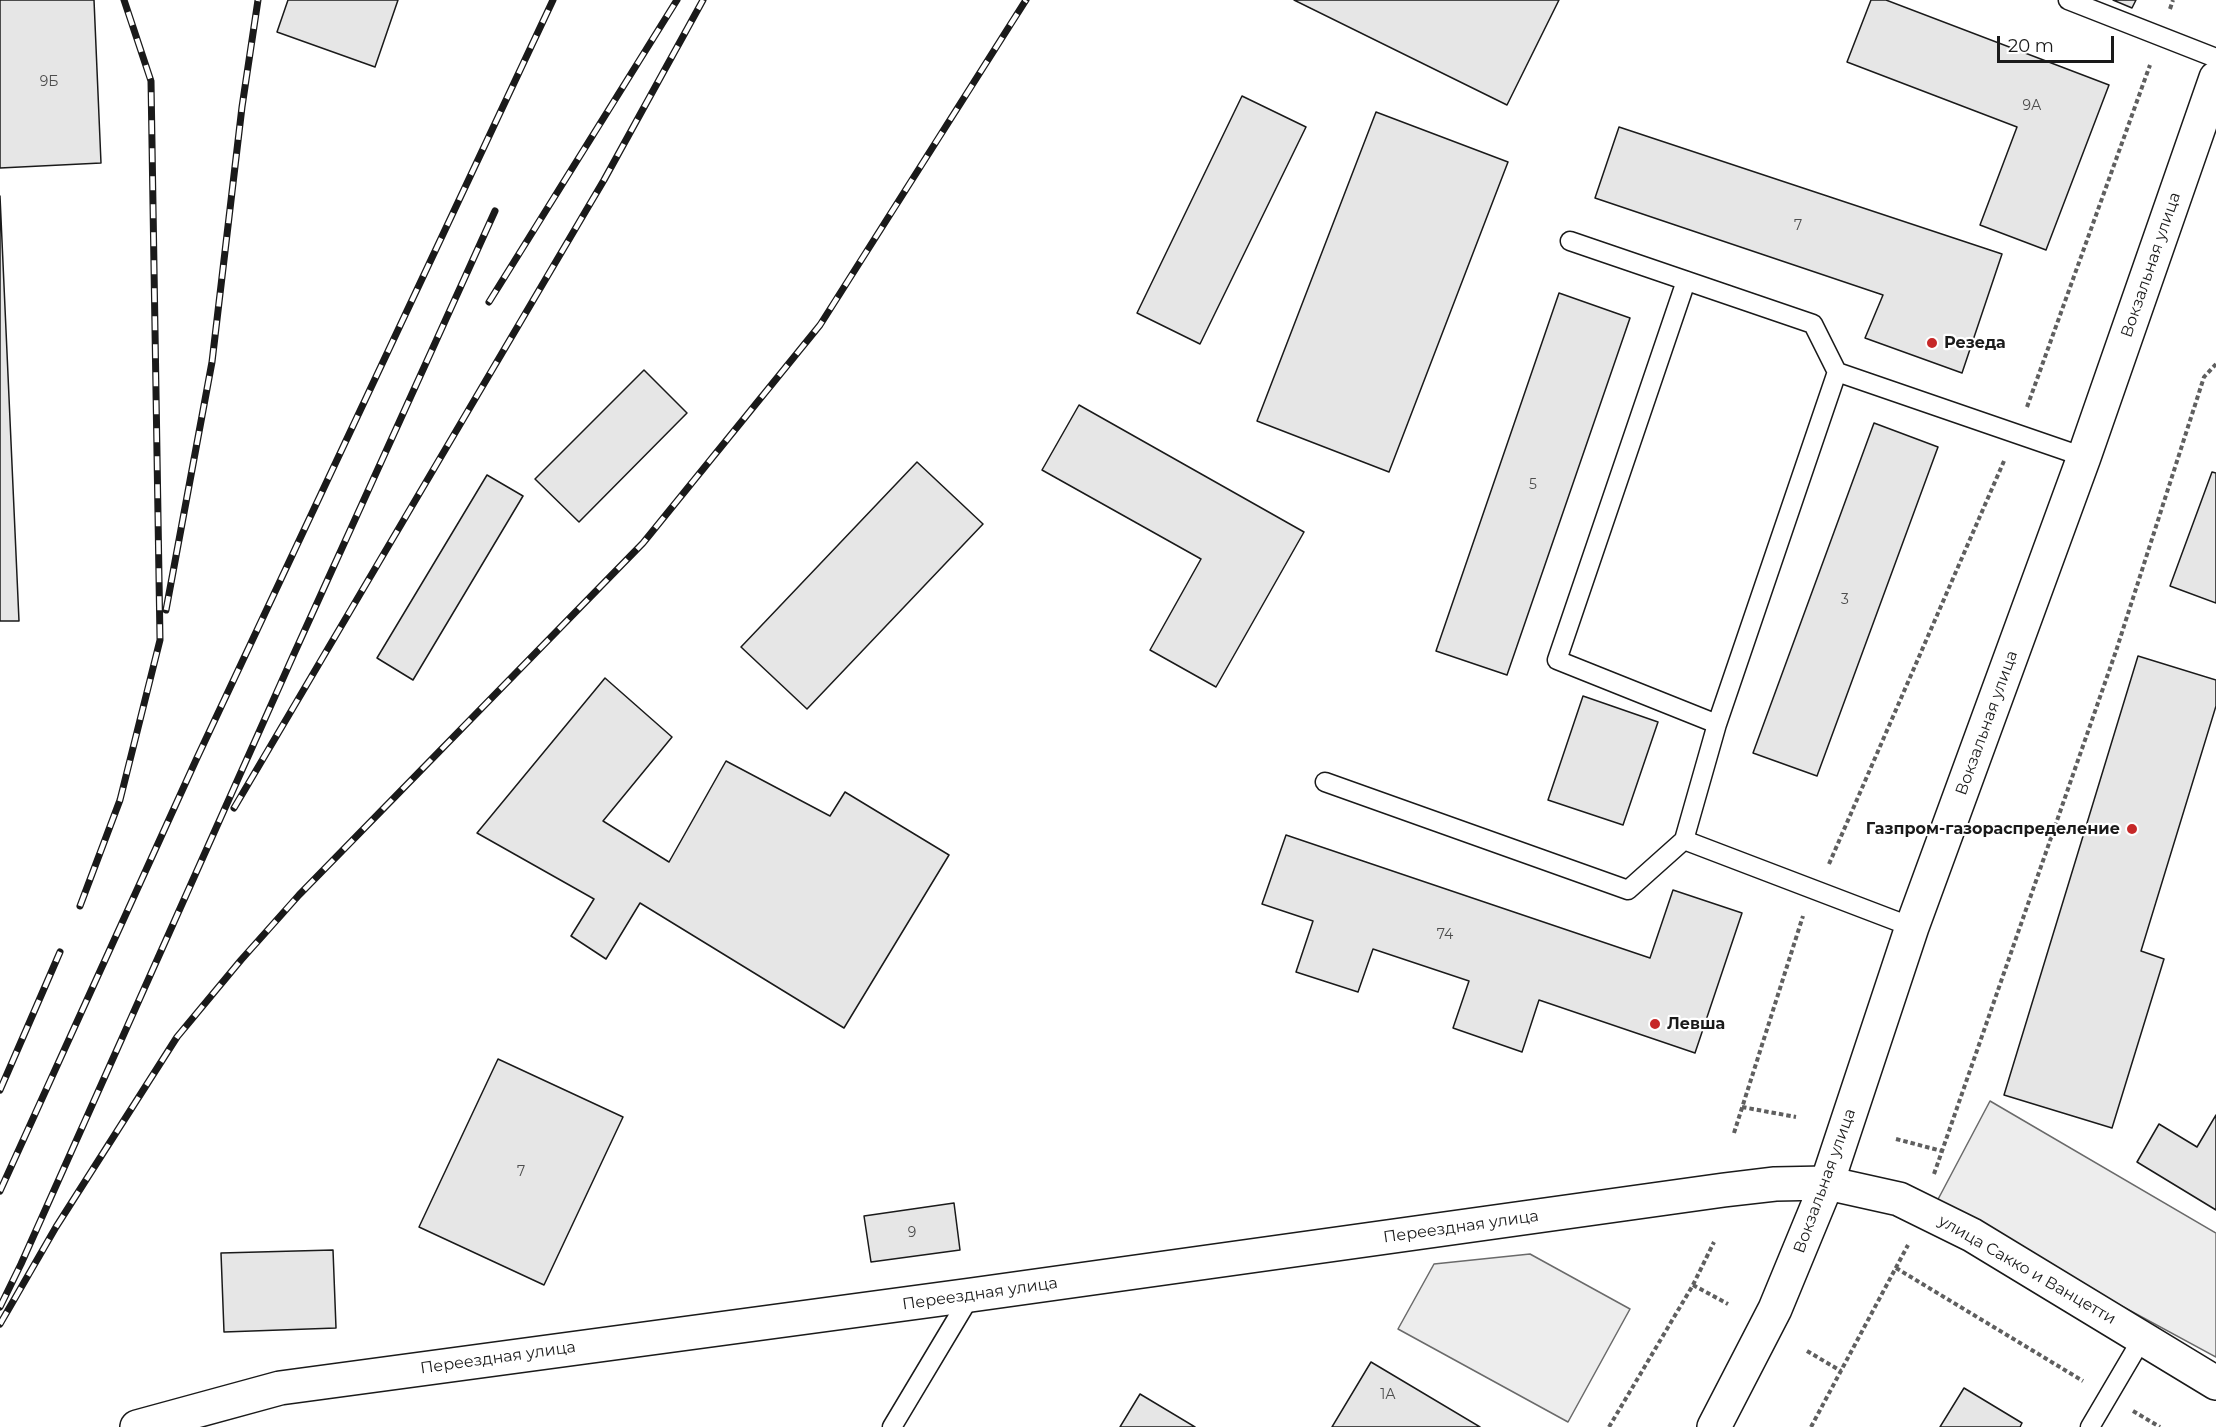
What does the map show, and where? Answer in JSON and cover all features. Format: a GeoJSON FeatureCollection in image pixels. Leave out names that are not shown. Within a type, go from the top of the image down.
{"type":"FeatureCollection","features":[{"type":"Feature","properties":{"kind":"street","name":"Вокзальная улица"},"geometry":{"type":"LineString","coordinates":[[1714,1427],[1775,1310],[1827,1182],[1912,927],[2084,457],[2216,78]]}},
{"type":"Feature","properties":{"kind":"street","name":"Переездная улица"},"geometry":{"type":"LineString","coordinates":[[137,1427],[280,1388],[1712,1192],[1776,1184],[1827,1182]]}},
{"type":"Feature","properties":{"kind":"street","name":"улица Сакко и Ванцетти"},"geometry":{"type":"LineString","coordinates":[[1827,1182],[1899,1199],[1972,1235],[2216,1383]]}},
{"type":"Feature","properties":{"kind":"lane"},"geometry":{"type":"LineString","coordinates":[[2068,0],[2216,58]]}},
{"type":"Feature","properties":{"kind":"lane"},"geometry":{"type":"LineString","coordinates":[[1570,241],[1813,324],[1837,372],[2084,457]]}},
{"type":"Feature","properties":{"kind":"lane"},"geometry":{"type":"LineString","coordinates":[[1686,282],[1557,660],[1717,724]]}},
{"type":"Feature","properties":{"kind":"lane"},"geometry":{"type":"LineString","coordinates":[[1325,782],[1628,890],[1684,840],[1717,724],[1837,372]]}},
{"type":"Feature","properties":{"kind":"lane"},"geometry":{"type":"LineString","coordinates":[[1684,840],[1912,927]]}},
{"type":"Feature","properties":{"kind":"lane"},"geometry":{"type":"LineString","coordinates":[[892,1427],[970,1295]]}},
{"type":"Feature","properties":{"kind":"lane"},"geometry":{"type":"LineString","coordinates":[[2090,1427],[2143,1337]]}},
{"type":"Feature","properties":{"kind":"path"},"geometry":{"type":"LineString","coordinates":[[1734,1133],[1808,900],[1829,864],[2034,391],[2173,0]]}},
{"type":"Feature","properties":{"kind":"path"},"geometry":{"type":"LineString","coordinates":[[1933,1178],[2127,620],[2204,376],[2216,364]]}},
{"type":"Feature","properties":{"kind":"path"},"geometry":{"type":"LineString","coordinates":[[1742,1107],[1796,1117]]}},
{"type":"Feature","properties":{"kind":"path"},"geometry":{"type":"LineString","coordinates":[[1896,1139],[1942,1151]]}},
{"type":"Feature","properties":{"kind":"path"},"geometry":{"type":"LineString","coordinates":[[1811,1427],[1912,1236]]}},
{"type":"Feature","properties":{"kind":"path"},"geometry":{"type":"LineString","coordinates":[[1609,1427],[1694,1285],[1714,1242]]}},
{"type":"Feature","properties":{"kind":"path"},"geometry":{"type":"LineString","coordinates":[[1896,1268],[2160,1427]]}},
{"type":"Feature","properties":{"kind":"path"},"geometry":{"type":"LineString","coordinates":[[1694,1285],[1728,1304]]}},
{"type":"Feature","properties":{"kind":"path"},"geometry":{"type":"LineString","coordinates":[[1807,1351],[1841,1371]]}},
{"type":"Feature","properties":{"kind":"shaded area"},"geometry":{"type":"Polygon","coordinates":[[[1990,1101],[2216,1233],[2216,1357],[1935,1205],[1990,1101]]]}},
{"type":"Feature","properties":{"kind":"shaded area"},"geometry":{"type":"Polygon","coordinates":[[[1530,1254],[1630,1309],[1568,1422],[1398,1329],[1434,1264],[1530,1254]]]}},
{"type":"Feature","properties":{"kind":"building"},"geometry":{"type":"Polygon","coordinates":[[[0,0],[94,0],[101,163],[0,168],[0,0]]]}},
{"type":"Feature","properties":{"kind":"building"},"geometry":{"type":"Polygon","coordinates":[[[288,0],[398,0],[375,67],[277,32],[288,0]]]}},
{"type":"Feature","properties":{"kind":"building"},"geometry":{"type":"Polygon","coordinates":[[[1294,0],[1559,0],[1507,105],[1294,0]]]}},
{"type":"Feature","properties":{"kind":"building"},"geometry":{"type":"Polygon","coordinates":[[[1871,0],[1886,0],[2109,85],[2046,250],[1980,225],[2017,127],[1847,62],[1871,0]]]}},
{"type":"Feature","properties":{"kind":"building"},"geometry":{"type":"Polygon","coordinates":[[[2113,0],[2136,0],[2132,8],[2113,0]]]}},
{"type":"Feature","properties":{"kind":"building"},"geometry":{"type":"Polygon","coordinates":[[[1242,96],[1306,127],[1200,344],[1137,313],[1242,96]]]}},
{"type":"Feature","properties":{"kind":"building"},"geometry":{"type":"Polygon","coordinates":[[[1376,112],[1508,162],[1389,472],[1257,421],[1376,112]]]}},
{"type":"Feature","properties":{"kind":"building"},"geometry":{"type":"Polygon","coordinates":[[[1619,127],[2002,254],[1962,373],[1865,338],[1883,295],[1595,198],[1619,127]]]}},
{"type":"Feature","properties":{"kind":"building"},"geometry":{"type":"Polygon","coordinates":[[[0,196],[19,621],[0,621],[0,196]]]}},
{"type":"Feature","properties":{"kind":"building"},"geometry":{"type":"Polygon","coordinates":[[[1559,293],[1630,318],[1507,675],[1436,651],[1559,293]]]}},
{"type":"Feature","properties":{"kind":"building"},"geometry":{"type":"Polygon","coordinates":[[[644,370],[687,413],[579,522],[535,479],[644,370]]]}},
{"type":"Feature","properties":{"kind":"building"},"geometry":{"type":"Polygon","coordinates":[[[1079,405],[1304,532],[1216,687],[1150,650],[1201,559],[1042,470],[1079,405]]]}},
{"type":"Feature","properties":{"kind":"building"},"geometry":{"type":"Polygon","coordinates":[[[1874,423],[1938,447],[1817,776],[1753,753],[1874,423]]]}},
{"type":"Feature","properties":{"kind":"building"},"geometry":{"type":"Polygon","coordinates":[[[917,462],[983,524],[807,709],[741,647],[917,462]]]}},
{"type":"Feature","properties":{"kind":"building"},"geometry":{"type":"Polygon","coordinates":[[[2212,472],[2216,473],[2216,603],[2170,586],[2212,472]]]}},
{"type":"Feature","properties":{"kind":"building"},"geometry":{"type":"Polygon","coordinates":[[[487,475],[523,496],[413,680],[377,658],[487,475]]]}},
{"type":"Feature","properties":{"kind":"building","name":"Газпром-газораспределение"},"geometry":{"type":"Polygon","coordinates":[[[2138,656],[2216,680],[2216,706],[2141,951],[2164,959],[2112,1128],[2004,1095],[2138,656]]]}},
{"type":"Feature","properties":{"kind":"building"},"geometry":{"type":"Polygon","coordinates":[[[605,678],[672,737],[603,821],[669,862],[726,761],[830,816],[845,792],[949,855],[844,1028],[640,903],[606,959],[571,936],[594,899],[477,833],[605,678]]]}},
{"type":"Feature","properties":{"kind":"building"},"geometry":{"type":"Polygon","coordinates":[[[1583,696],[1658,722],[1623,825],[1548,800],[1583,696]]]}},
{"type":"Feature","properties":{"kind":"building"},"geometry":{"type":"Polygon","coordinates":[[[1286,835],[1650,958],[1673,890],[1742,913],[1695,1053],[1539,1000],[1522,1052],[1453,1028],[1469,981],[1373,949],[1358,992],[1296,972],[1313,921],[1262,904],[1286,835]]]}},
{"type":"Feature","properties":{"kind":"building"},"geometry":{"type":"Polygon","coordinates":[[[498,1059],[623,1117],[544,1285],[419,1227],[498,1059]]]}},
{"type":"Feature","properties":{"kind":"building"},"geometry":{"type":"Polygon","coordinates":[[[2216,1115],[2216,1210],[2137,1162],[2159,1124],[2197,1147],[2216,1115]]]}},
{"type":"Feature","properties":{"kind":"building"},"geometry":{"type":"Polygon","coordinates":[[[954,1203],[960,1250],[871,1262],[864,1216],[954,1203]]]}},
{"type":"Feature","properties":{"kind":"building"},"geometry":{"type":"Polygon","coordinates":[[[333,1250],[336,1328],[224,1332],[221,1253],[333,1250]]]}},
{"type":"Feature","properties":{"kind":"building"},"geometry":{"type":"Polygon","coordinates":[[[1371,1362],[1480,1427],[1332,1427],[1371,1362]]]}},
{"type":"Feature","properties":{"kind":"building"},"geometry":{"type":"Polygon","coordinates":[[[1964,1388],[2022,1423],[2020,1427],[1940,1427],[1964,1388]]]}},
{"type":"Feature","properties":{"kind":"building"},"geometry":{"type":"Polygon","coordinates":[[[1140,1394],[1195,1427],[1120,1427],[1140,1394]]]}},
{"type":"Feature","properties":{"kind":"railway"},"geometry":{"type":"LineString","coordinates":[[80,906],[120,800],[160,640],[151,81],[124,0]]}},
{"type":"Feature","properties":{"kind":"railway"},"geometry":{"type":"LineString","coordinates":[[166,610],[212,362],[242,107],[258,0]]}},
{"type":"Feature","properties":{"kind":"railway"},"geometry":{"type":"LineString","coordinates":[[0,1191],[196,760],[553,0]]}},
{"type":"Feature","properties":{"kind":"railway"},"geometry":{"type":"LineString","coordinates":[[489,302],[677,0]]}},
{"type":"Feature","properties":{"kind":"railway"},"geometry":{"type":"LineString","coordinates":[[234,808],[604,180],[703,0]]}},
{"type":"Feature","properties":{"kind":"railway"},"geometry":{"type":"LineString","coordinates":[[0,1324],[56,1227],[177,1037],[299,895],[643,543],[820,325],[1026,0]]}},
{"type":"Feature","properties":{"kind":"railway"},"geometry":{"type":"LineString","coordinates":[[0,1307],[495,211]]}},
{"type":"Feature","properties":{"kind":"railway"},"geometry":{"type":"LineString","coordinates":[[0,1090],[60,952]]}},
{"type":"Feature","properties":{"kind":"place","name":"Резеда"},"geometry":{"type":"Point","coordinates":[1932,343]}},
{"type":"Feature","properties":{"kind":"place","name":"Газпром-газораспределение"},"geometry":{"type":"Point","coordinates":[2132,829]}},
{"type":"Feature","properties":{"kind":"place","name":"Левша"},"geometry":{"type":"Point","coordinates":[1655,1024]}}]}
